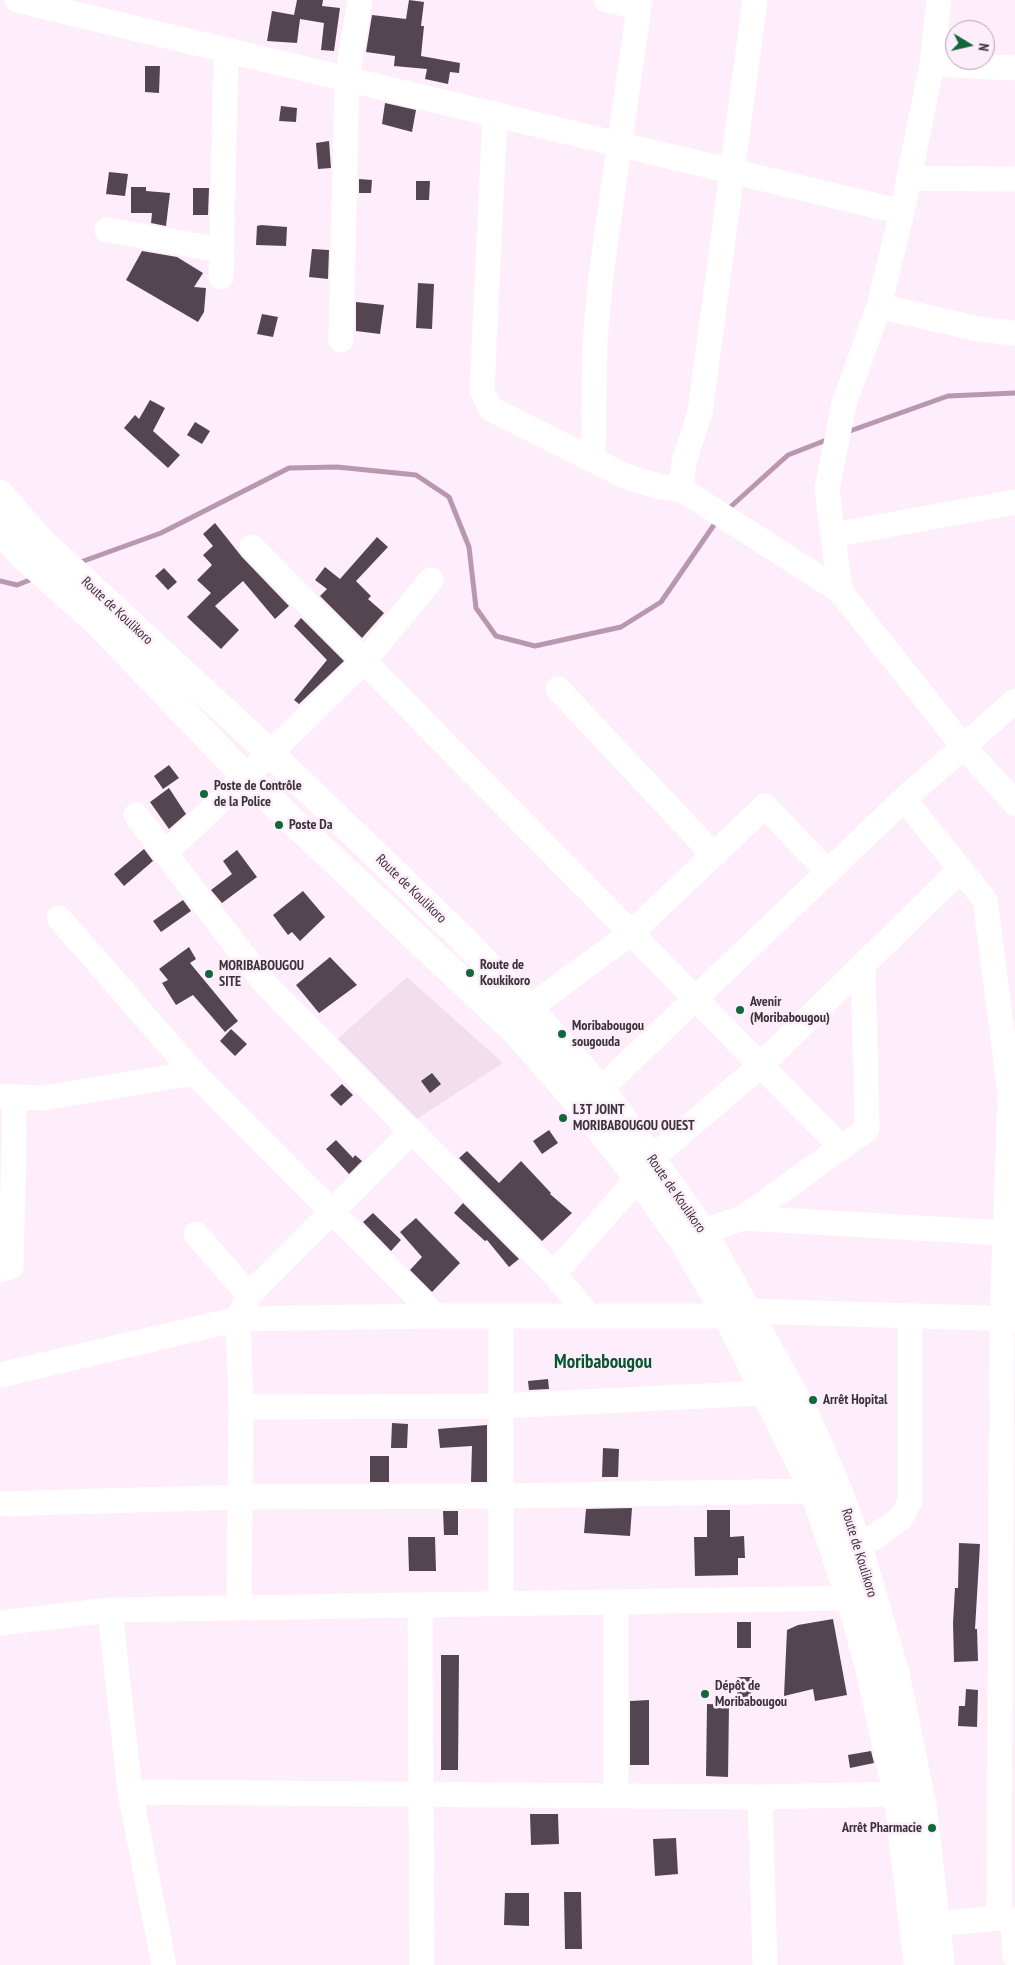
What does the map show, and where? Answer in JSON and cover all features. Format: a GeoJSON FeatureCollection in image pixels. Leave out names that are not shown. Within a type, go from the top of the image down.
{"type":"FeatureCollection","features":[{"type":"Feature","properties":{"kind":"main road"},"geometry":{"type":"LineString","coordinates":[[0,494],[31,547]]}},
{"type":"Feature","properties":{"kind":"main road"},"geometry":{"type":"LineString","coordinates":[[0,530],[31,547]]}},
{"type":"Feature","properties":{"kind":"main road","name":"Route de Koulikoro"},"geometry":{"type":"LineString","coordinates":[[31,547],[104,614],[270,753],[459,935],[530,1008],[601,1089],[685,1244],[737,1314],[806,1416],[839,1492],[859,1548],[896,1674],[923,1808],[925,1927],[918,1965]]}},
{"type":"Feature","properties":{"kind":"main road","name":"Route de Koulikoro"},"geometry":{"type":"LineString","coordinates":[[104,614],[246,777],[517,1034],[582,1108],[644,1168],[703,1230],[737,1314],[764,1393],[814,1491],[850,1598],[868,1664],[925,1927],[941,1965]]}},
{"type":"Feature","properties":{"kind":"street"},"geometry":{"type":"LineString","coordinates":[[17,0],[902,212]]}},
{"type":"Feature","properties":{"kind":"street"},"geometry":{"type":"LineString","coordinates":[[341,340],[347,79],[360,0]]}},
{"type":"Feature","properties":{"kind":"street"},"geometry":{"type":"LineString","coordinates":[[593,460],[596,343],[600,285],[639,3],[606,0]]}},
{"type":"Feature","properties":{"kind":"street"},"geometry":{"type":"LineString","coordinates":[[681,489],[684,462],[700,412],[755,0]]}},
{"type":"Feature","properties":{"kind":"street"},"geometry":{"type":"LineString","coordinates":[[840,591],[826,489],[844,404],[879,306],[902,212],[932,64],[939,0]]}},
{"type":"Feature","properties":{"kind":"street"},"geometry":{"type":"LineString","coordinates":[[221,277],[226,50]]}},
{"type":"Feature","properties":{"kind":"street"},"geometry":{"type":"LineString","coordinates":[[932,64],[1015,68]]}},
{"type":"Feature","properties":{"kind":"street"},"geometry":{"type":"LineString","coordinates":[[495,114],[482,391],[492,409],[625,476],[660,487],[681,489],[840,591],[964,746],[1013,798]]}},
{"type":"Feature","properties":{"kind":"street"},"geometry":{"type":"LineString","coordinates":[[909,178],[1015,179]]}},
{"type":"Feature","properties":{"kind":"street"},"geometry":{"type":"LineString","coordinates":[[108,230],[221,250]]}},
{"type":"Feature","properties":{"kind":"street"},"geometry":{"type":"LineString","coordinates":[[879,306],[978,329],[1015,333]]}},
{"type":"Feature","properties":{"kind":"street"},"geometry":{"type":"LineString","coordinates":[[833,535],[1015,502]]}},
{"type":"Feature","properties":{"kind":"street"},"geometry":{"type":"LineString","coordinates":[[252,547],[841,1147]]}},
{"type":"Feature","properties":{"kind":"street"},"geometry":{"type":"LineString","coordinates":[[165,853],[246,777],[364,661],[431,580]]}},
{"type":"Feature","properties":{"kind":"street"},"geometry":{"type":"LineString","coordinates":[[558,689],[714,855]]}},
{"type":"Feature","properties":{"kind":"street"},"geometry":{"type":"LineString","coordinates":[[582,1108],[904,799],[1015,701]]}},
{"type":"Feature","properties":{"kind":"street"},"geometry":{"type":"LineString","coordinates":[[904,799],[985,900],[1010,1092],[1005,1233],[1009,1319],[1009,1920],[1015,1956]]}},
{"type":"Feature","properties":{"kind":"street"},"geometry":{"type":"LineString","coordinates":[[530,1008],[631,933],[765,806],[828,872]]}},
{"type":"Feature","properties":{"kind":"street"},"geometry":{"type":"LineString","coordinates":[[136,815],[268,986],[554,1274],[589,1316]]}},
{"type":"Feature","properties":{"kind":"street"},"geometry":{"type":"LineString","coordinates":[[554,1274],[644,1168],[761,1065],[961,869]]}},
{"type":"Feature","properties":{"kind":"street"},"geometry":{"type":"LineString","coordinates":[[59,918],[194,1072],[436,1316]]}},
{"type":"Feature","properties":{"kind":"street"},"geometry":{"type":"LineString","coordinates":[[703,1230],[743,1218],[867,1129],[863,965]]}},
{"type":"Feature","properties":{"kind":"street"},"geometry":{"type":"LineString","coordinates":[[0,1270],[11,1267],[8,1096],[42,1098],[194,1072]]}},
{"type":"Feature","properties":{"kind":"street"},"geometry":{"type":"LineString","coordinates":[[239,1608],[241,1407],[238,1319],[249,1295],[331,1210],[412,1132]]}},
{"type":"Feature","properties":{"kind":"street"},"geometry":{"type":"LineString","coordinates":[[743,1218],[1005,1233]]}},
{"type":"Feature","properties":{"kind":"street"},"geometry":{"type":"LineString","coordinates":[[196,1234],[249,1295]]}},
{"type":"Feature","properties":{"kind":"street"},"geometry":{"type":"LineString","coordinates":[[0,1375],[238,1319],[737,1314],[1009,1319]]}},
{"type":"Feature","properties":{"kind":"street"},"geometry":{"type":"LineString","coordinates":[[500,1604],[501,1316]]}},
{"type":"Feature","properties":{"kind":"street"},"geometry":{"type":"LineString","coordinates":[[859,1548],[901,1518],[910,1501],[910,1318]]}},
{"type":"Feature","properties":{"kind":"street"},"geometry":{"type":"LineString","coordinates":[[241,1407],[501,1406],[764,1393]]}},
{"type":"Feature","properties":{"kind":"street"},"geometry":{"type":"LineString","coordinates":[[0,1504],[240,1497],[501,1496],[814,1491]]}},
{"type":"Feature","properties":{"kind":"street"},"geometry":{"type":"LineString","coordinates":[[0,1623],[110,1610],[850,1598]]}},
{"type":"Feature","properties":{"kind":"street"},"geometry":{"type":"LineString","coordinates":[[616,1602],[616,1796]]}},
{"type":"Feature","properties":{"kind":"street"},"geometry":{"type":"LineString","coordinates":[[420,1605],[422,1965]]}},
{"type":"Feature","properties":{"kind":"street"},"geometry":{"type":"LineString","coordinates":[[110,1610],[130,1792],[164,1965]]}},
{"type":"Feature","properties":{"kind":"street"},"geometry":{"type":"LineString","coordinates":[[130,1792],[760,1797],[897,1794]]}},
{"type":"Feature","properties":{"kind":"street"},"geometry":{"type":"LineString","coordinates":[[760,1797],[765,1965]]}},
{"type":"Feature","properties":{"kind":"street"},"geometry":{"type":"LineString","coordinates":[[925,1927],[1009,1920]]}},
{"type":"Feature","properties":{"kind":"shaded area"},"geometry":{"type":"Polygon","coordinates":[[[407,977],[503,1063],[412,1122],[332,1044],[407,977]]]}},
{"type":"Feature","properties":{"kind":"building"},"geometry":{"type":"Polygon","coordinates":[[[297,0],[323,0],[322,6],[340,8],[334,51],[321,50],[324,23],[300,19],[297,43],[267,41],[272,11],[294,15],[297,0]]]}},
{"type":"Feature","properties":{"kind":"building"},"geometry":{"type":"Polygon","coordinates":[[[409,0],[424,2],[421,26],[424,26],[421,56],[460,63],[459,73],[450,72],[448,84],[425,79],[427,69],[394,66],[395,56],[366,52],[372,15],[406,19],[409,0]]]}},
{"type":"Feature","properties":{"kind":"building"},"geometry":{"type":"Polygon","coordinates":[[[145,66],[160,66],[159,93],[145,92],[145,66]]]}},
{"type":"Feature","properties":{"kind":"building"},"geometry":{"type":"Polygon","coordinates":[[[385,103],[416,110],[412,132],[382,124],[385,103]]]}},
{"type":"Feature","properties":{"kind":"building"},"geometry":{"type":"Polygon","coordinates":[[[281,106],[297,108],[296,122],[279,121],[281,106]]]}},
{"type":"Feature","properties":{"kind":"building"},"geometry":{"type":"Polygon","coordinates":[[[329,141],[331,168],[318,169],[316,143],[329,141]]]}},
{"type":"Feature","properties":{"kind":"building"},"geometry":{"type":"Polygon","coordinates":[[[109,172],[128,174],[125,196],[106,194],[109,172]]]}},
{"type":"Feature","properties":{"kind":"building"},"geometry":{"type":"Polygon","coordinates":[[[359,179],[372,180],[371,193],[359,193],[359,179]]]}},
{"type":"Feature","properties":{"kind":"building"},"geometry":{"type":"Polygon","coordinates":[[[416,181],[430,181],[429,200],[416,200],[416,181]]]}},
{"type":"Feature","properties":{"kind":"building"},"geometry":{"type":"Polygon","coordinates":[[[131,187],[146,187],[146,191],[170,193],[166,226],[151,223],[152,213],[131,213],[131,187]]]}},
{"type":"Feature","properties":{"kind":"building"},"geometry":{"type":"Polygon","coordinates":[[[193,188],[209,188],[208,215],[193,215],[193,188]]]}},
{"type":"Feature","properties":{"kind":"building"},"geometry":{"type":"Polygon","coordinates":[[[257,226],[287,227],[286,246],[256,245],[257,226]]]}},
{"type":"Feature","properties":{"kind":"building"},"geometry":{"type":"Polygon","coordinates":[[[312,249],[329,250],[328,279],[309,277],[312,249]]]}},
{"type":"Feature","properties":{"kind":"building"},"geometry":{"type":"Polygon","coordinates":[[[142,251],[177,257],[203,273],[194,287],[206,288],[204,312],[198,322],[126,280],[142,251]]]}},
{"type":"Feature","properties":{"kind":"building"},"geometry":{"type":"Polygon","coordinates":[[[418,283],[434,284],[432,329],[416,328],[418,283]]]}},
{"type":"Feature","properties":{"kind":"building"},"geometry":{"type":"Polygon","coordinates":[[[356,302],[384,305],[380,334],[356,331],[356,302]]]}},
{"type":"Feature","properties":{"kind":"building"},"geometry":{"type":"Polygon","coordinates":[[[262,314],[278,317],[273,337],[257,334],[262,314]]]}},
{"type":"Feature","properties":{"kind":"building"},"geometry":{"type":"Polygon","coordinates":[[[150,400],[165,408],[153,431],[180,455],[168,468],[124,428],[135,415],[139,419],[150,400]]]}},
{"type":"Feature","properties":{"kind":"building"},"geometry":{"type":"Polygon","coordinates":[[[195,422],[210,431],[202,444],[187,435],[195,422]]]}},
{"type":"Feature","properties":{"kind":"building"},"geometry":{"type":"Polygon","coordinates":[[[215,523],[242,557],[289,606],[275,619],[243,581],[215,606],[239,630],[221,649],[187,617],[211,593],[197,580],[212,565],[203,555],[213,546],[203,534],[215,523]]]}},
{"type":"Feature","properties":{"kind":"building"},"geometry":{"type":"Polygon","coordinates":[[[377,537],[388,547],[356,581],[371,596],[368,599],[384,613],[362,638],[320,596],[327,589],[315,580],[325,567],[340,579],[377,537]]]}},
{"type":"Feature","properties":{"kind":"building"},"geometry":{"type":"Polygon","coordinates":[[[164,568],[177,582],[168,590],[155,576],[164,568]]]}},
{"type":"Feature","properties":{"kind":"building"},"geometry":{"type":"Polygon","coordinates":[[[301,618],[344,661],[299,704],[294,700],[327,660],[294,626],[301,618]]]}},
{"type":"Feature","properties":{"kind":"building"},"geometry":{"type":"Polygon","coordinates":[[[169,765],[179,778],[163,789],[154,776],[169,765]]]}},
{"type":"Feature","properties":{"kind":"building"},"geometry":{"type":"Polygon","coordinates":[[[169,788],[186,814],[169,829],[150,802],[169,788]]]}},
{"type":"Feature","properties":{"kind":"building"},"geometry":{"type":"Polygon","coordinates":[[[144,849],[153,861],[124,886],[114,874],[144,849]]]}},
{"type":"Feature","properties":{"kind":"building"},"geometry":{"type":"Polygon","coordinates":[[[237,850],[257,877],[222,903],[211,890],[232,874],[223,861],[237,850]]]}},
{"type":"Feature","properties":{"kind":"building"},"geometry":{"type":"Polygon","coordinates":[[[303,891],[325,917],[300,941],[292,932],[288,935],[273,915],[303,891]]]}},
{"type":"Feature","properties":{"kind":"building"},"geometry":{"type":"Polygon","coordinates":[[[183,900],[191,911],[161,932],[153,921],[183,900]]]}},
{"type":"Feature","properties":{"kind":"building"},"geometry":{"type":"Polygon","coordinates":[[[189,947],[196,959],[190,963],[238,1021],[225,1032],[193,995],[176,1005],[162,983],[168,980],[159,969],[189,947]]]}},
{"type":"Feature","properties":{"kind":"building"},"geometry":{"type":"Polygon","coordinates":[[[330,957],[357,985],[319,1013],[296,985],[330,957]]]}},
{"type":"Feature","properties":{"kind":"building"},"geometry":{"type":"Polygon","coordinates":[[[231,1029],[247,1044],[235,1056],[220,1041],[231,1029]]]}},
{"type":"Feature","properties":{"kind":"building"},"geometry":{"type":"Polygon","coordinates":[[[432,1073],[441,1084],[430,1093],[421,1081],[432,1073]]]}},
{"type":"Feature","properties":{"kind":"building"},"geometry":{"type":"Polygon","coordinates":[[[342,1084],[353,1095],[341,1106],[330,1095],[342,1084]]]}},
{"type":"Feature","properties":{"kind":"building"},"geometry":{"type":"Polygon","coordinates":[[[549,1130],[558,1143],[542,1154],[533,1141],[549,1130]]]}},
{"type":"Feature","properties":{"kind":"building"},"geometry":{"type":"Polygon","coordinates":[[[336,1140],[353,1158],[355,1155],[362,1161],[349,1174],[326,1149],[336,1140]]]}},
{"type":"Feature","properties":{"kind":"building"},"geometry":{"type":"Polygon","coordinates":[[[467,1151],[499,1183],[521,1161],[550,1194],[572,1213],[542,1241],[459,1158],[467,1151]]]}},
{"type":"Feature","properties":{"kind":"building"},"geometry":{"type":"Polygon","coordinates":[[[463,1203],[519,1259],[509,1267],[487,1240],[485,1241],[454,1213],[463,1203]]]}},
{"type":"Feature","properties":{"kind":"building"},"geometry":{"type":"Polygon","coordinates":[[[373,1213],[401,1240],[391,1251],[363,1222],[373,1213]]]}},
{"type":"Feature","properties":{"kind":"building"},"geometry":{"type":"Polygon","coordinates":[[[416,1218],[460,1263],[432,1292],[410,1270],[422,1257],[400,1232],[416,1218]]]}},
{"type":"Feature","properties":{"kind":"building"},"geometry":{"type":"Polygon","coordinates":[[[548,1379],[549,1389],[529,1390],[528,1381],[548,1379]]]}},
{"type":"Feature","properties":{"kind":"building"},"geometry":{"type":"Polygon","coordinates":[[[392,1423],[408,1424],[407,1448],[391,1448],[392,1423]]]}},
{"type":"Feature","properties":{"kind":"building"},"geometry":{"type":"Polygon","coordinates":[[[487,1425],[487,1482],[471,1482],[472,1446],[440,1448],[438,1429],[487,1425]]]}},
{"type":"Feature","properties":{"kind":"building"},"geometry":{"type":"Polygon","coordinates":[[[603,1448],[619,1449],[618,1477],[602,1477],[603,1448]]]}},
{"type":"Feature","properties":{"kind":"building"},"geometry":{"type":"Polygon","coordinates":[[[370,1456],[389,1456],[389,1482],[370,1482],[370,1456]]]}},
{"type":"Feature","properties":{"kind":"building"},"geometry":{"type":"Polygon","coordinates":[[[632,1508],[630,1536],[584,1533],[586,1509],[632,1508]]]}},
{"type":"Feature","properties":{"kind":"building"},"geometry":{"type":"Polygon","coordinates":[[[707,1510],[730,1510],[730,1537],[744,1536],[745,1558],[738,1558],[738,1575],[695,1576],[694,1537],[707,1537],[707,1510]]]}},
{"type":"Feature","properties":{"kind":"building"},"geometry":{"type":"Polygon","coordinates":[[[443,1511],[458,1511],[458,1535],[444,1535],[443,1511]]]}},
{"type":"Feature","properties":{"kind":"building"},"geometry":{"type":"Polygon","coordinates":[[[408,1537],[435,1537],[436,1571],[409,1571],[408,1537]]]}},
{"type":"Feature","properties":{"kind":"building"},"geometry":{"type":"Polygon","coordinates":[[[959,1543],[980,1544],[975,1629],[977,1629],[978,1661],[954,1662],[953,1623],[955,1588],[958,1588],[959,1543]]]}},
{"type":"Feature","properties":{"kind":"building"},"geometry":{"type":"Polygon","coordinates":[[[833,1619],[847,1695],[815,1701],[813,1689],[784,1696],[787,1630],[798,1625],[833,1619]]]}},
{"type":"Feature","properties":{"kind":"building"},"geometry":{"type":"Polygon","coordinates":[[[737,1622],[751,1622],[751,1648],[737,1648],[737,1622]]]}},
{"type":"Feature","properties":{"kind":"building"},"geometry":{"type":"Polygon","coordinates":[[[441,1655],[459,1655],[458,1770],[441,1770],[441,1655]]]}},
{"type":"Feature","properties":{"kind":"building"},"geometry":{"type":"Polygon","coordinates":[[[737,1677],[752,1677],[751,1700],[737,1700],[737,1677]]]}},
{"type":"Feature","properties":{"kind":"building"},"geometry":{"type":"Polygon","coordinates":[[[966,1689],[978,1690],[977,1727],[958,1726],[959,1706],[965,1706],[966,1689]]]}},
{"type":"Feature","properties":{"kind":"building"},"geometry":{"type":"Polygon","coordinates":[[[649,1700],[649,1765],[630,1765],[630,1701],[649,1700]]]}},
{"type":"Feature","properties":{"kind":"building"},"geometry":{"type":"Polygon","coordinates":[[[707,1704],[729,1705],[728,1777],[706,1776],[707,1704]]]}},
{"type":"Feature","properties":{"kind":"building"},"geometry":{"type":"Polygon","coordinates":[[[871,1751],[874,1763],[850,1768],[848,1755],[871,1751]]]}},
{"type":"Feature","properties":{"kind":"building"},"geometry":{"type":"Polygon","coordinates":[[[530,1814],[558,1814],[559,1844],[531,1845],[530,1814]]]}},
{"type":"Feature","properties":{"kind":"building"},"geometry":{"type":"Polygon","coordinates":[[[676,1838],[678,1874],[655,1876],[653,1839],[676,1838]]]}},
{"type":"Feature","properties":{"kind":"building"},"geometry":{"type":"Polygon","coordinates":[[[564,1892],[581,1892],[582,1949],[565,1949],[564,1892]]]}},
{"type":"Feature","properties":{"kind":"building"},"geometry":{"type":"Polygon","coordinates":[[[505,1893],[529,1893],[529,1926],[504,1925],[505,1893]]]}},
{"type":"Feature","properties":{"kind":"waterway"},"geometry":{"type":"LineString","coordinates":[[847,432],[948,396],[1015,393]]}},
{"type":"Feature","properties":{"kind":"waterway"},"geometry":{"type":"LineString","coordinates":[[727,510],[788,455],[829,439]]}},
{"type":"Feature","properties":{"kind":"waterway"},"geometry":{"type":"LineString","coordinates":[[78,563],[161,533],[289,468],[337,467],[416,475],[449,497],[469,547],[476,608],[496,636],[535,646],[621,627],[661,602],[718,519]]}},
{"type":"Feature","properties":{"kind":"waterway"},"geometry":{"type":"LineString","coordinates":[[0,581],[17,585],[35,578]]}},
{"type":"Feature","properties":{"kind":"place","name":"Poste de Contrôle de la Police"},"geometry":{"type":"Point","coordinates":[204,794]}},
{"type":"Feature","properties":{"kind":"place","name":"Poste Da"},"geometry":{"type":"Point","coordinates":[279,825]}},
{"type":"Feature","properties":{"kind":"place","name":"Route de Koukikoro"},"geometry":{"type":"Point","coordinates":[470,973]}},
{"type":"Feature","properties":{"kind":"place","name":"MORIBABOUGOU SITE"},"geometry":{"type":"Point","coordinates":[209,974]}},
{"type":"Feature","properties":{"kind":"place","name":"Avenir (Moribabougou)"},"geometry":{"type":"Point","coordinates":[740,1010]}},
{"type":"Feature","properties":{"kind":"place","name":"Moribabougou sougouda"},"geometry":{"type":"Point","coordinates":[562,1034]}},
{"type":"Feature","properties":{"kind":"place","name":"L3T JOINT MORIBABOUGOU OUEST"},"geometry":{"type":"Point","coordinates":[563,1118]}},
{"type":"Feature","properties":{"kind":"place","name":"Arrêt Hopital"},"geometry":{"type":"Point","coordinates":[813,1400]}},
{"type":"Feature","properties":{"kind":"place","name":"Dépôt de Moribabougou"},"geometry":{"type":"Point","coordinates":[705,1694]}},
{"type":"Feature","properties":{"kind":"place","name":"Arrêt Pharmacie"},"geometry":{"type":"Point","coordinates":[932,1828]}},
{"type":"Feature","properties":{"kind":"district","name":"Moribabougou"},"geometry":{"type":"Point","coordinates":[603,1363]}}]}
